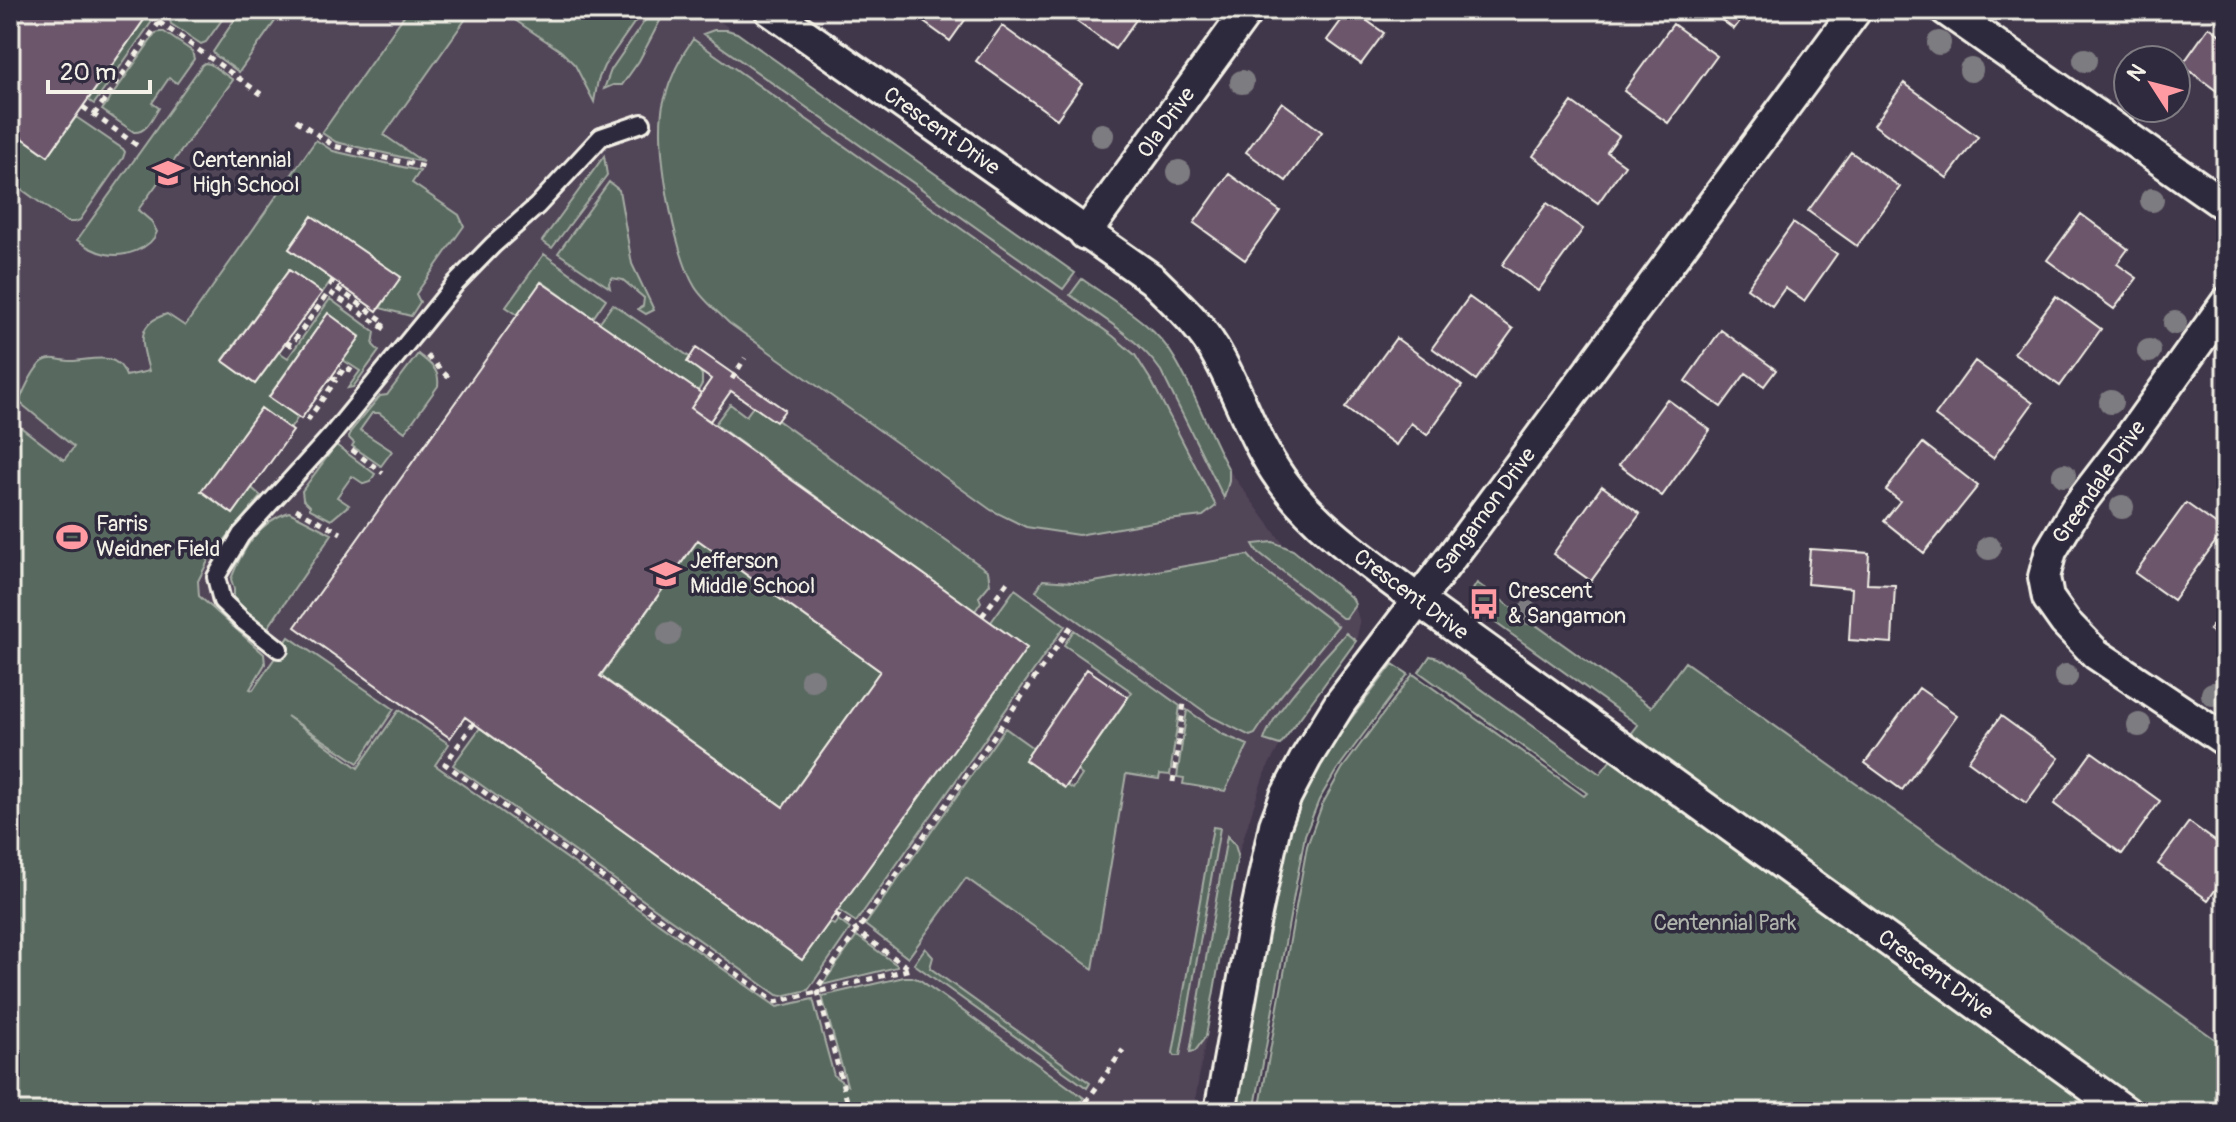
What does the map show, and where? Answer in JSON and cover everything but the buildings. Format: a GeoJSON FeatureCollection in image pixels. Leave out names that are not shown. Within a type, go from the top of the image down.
{"type":"FeatureCollection","features":[{"type":"Feature","properties":{"kind":"street","name":"Crescent Drive"},"geometry":{"type":"LineString","coordinates":[[770,10],[1152,279],[1195,321],[1219,357],[1258,443],[1282,480],[1311,514],[1347,546],[2126,1112]]}},
{"type":"Feature","properties":{"kind":"street","name":"Ola Drive"},"geometry":{"type":"LineString","coordinates":[[1085,234],[1248,10]]}},
{"type":"Feature","properties":{"kind":"street","name":"Sangamon Drive"},"geometry":{"type":"LineString","coordinates":[[1220,1112],[1275,825],[1306,758],[1340,703],[1419,601],[1856,10]]}},
{"type":"Feature","properties":{"kind":"street"},"geometry":{"type":"LineString","coordinates":[[1946,10],[2226,206]]}},
{"type":"Feature","properties":{"kind":"street","name":"Greendale Drive"},"geometry":{"type":"LineString","coordinates":[[2226,303],[2077,507],[2051,551],[2044,577],[2048,598],[2065,622],[2096,654],[2226,741]]}},
{"type":"Feature","properties":{"kind":"lane"},"geometry":{"type":"LineString","coordinates":[[279,649],[222,601],[216,577],[241,535],[331,436],[456,283],[537,206],[601,137],[642,123]]}},
{"type":"Feature","properties":{"kind":"path"},"geometry":{"type":"LineString","coordinates":[[94,115],[168,10]]}},
{"type":"Feature","properties":{"kind":"path"},"geometry":{"type":"LineString","coordinates":[[159,22],[261,94]]}},
{"type":"Feature","properties":{"kind":"path"},"geometry":{"type":"LineString","coordinates":[[83,107],[138,146]]}},
{"type":"Feature","properties":{"kind":"path"},"geometry":{"type":"LineString","coordinates":[[296,120],[334,146],[424,167]]}},
{"type":"Feature","properties":{"kind":"path"},"geometry":{"type":"LineString","coordinates":[[333,280],[331,284],[385,322],[381,327]]}},
{"type":"Feature","properties":{"kind":"path"},"geometry":{"type":"LineString","coordinates":[[286,342],[291,345],[329,292],[422,351],[449,378]]}},
{"type":"Feature","properties":{"kind":"path"},"geometry":{"type":"LineString","coordinates":[[732,379],[745,358]]}},
{"type":"Feature","properties":{"kind":"path"},"geometry":{"type":"LineString","coordinates":[[306,421],[334,378],[345,367],[353,372],[349,377]]}},
{"type":"Feature","properties":{"kind":"path"},"geometry":{"type":"LineString","coordinates":[[276,499],[341,533]]}},
{"type":"Feature","properties":{"kind":"path"},"geometry":{"type":"LineString","coordinates":[[982,616],[1008,581]]}},
{"type":"Feature","properties":{"kind":"path"},"geometry":{"type":"LineString","coordinates":[[850,1112],[817,988],[1072,625]]}},
{"type":"Feature","properties":{"kind":"path"},"geometry":{"type":"LineString","coordinates":[[1173,782],[1184,703]]}},
{"type":"Feature","properties":{"kind":"path"},"geometry":{"type":"LineString","coordinates":[[474,723],[445,764],[776,1002],[911,969],[835,914]]}},
{"type":"Feature","properties":{"kind":"path"},"geometry":{"type":"LineString","coordinates":[[1079,1112],[1123,1050]]}},
{"type":"Feature","properties":{"kind":"shaded area","name":"Jefferson Middle School"},"geometry":{"type":"Polygon","coordinates":[[[10,10],[704,10],[1154,333],[1175,359],[1229,470],[1284,545],[1353,599],[1360,623],[1356,641],[1280,745],[1265,772],[1238,855],[1193,1112],[10,1112],[10,10]]]}},
{"type":"Feature","properties":{"kind":"green space"},"geometry":{"type":"Polygon","coordinates":[[[151,10],[160,10],[94,104],[88,100],[151,10]]]}},
{"type":"Feature","properties":{"kind":"green space"},"geometry":{"type":"Polygon","coordinates":[[[173,10],[229,10],[206,42],[201,44],[171,24],[169,16],[173,10]]]}},
{"type":"Feature","properties":{"kind":"green space"},"geometry":{"type":"Polygon","coordinates":[[[241,10],[283,10],[239,72],[213,52],[241,10]]]}},
{"type":"Feature","properties":{"kind":"green space"},"geometry":{"type":"Polygon","coordinates":[[[408,10],[472,10],[384,135],[423,162],[336,142],[322,133],[408,10]]]}},
{"type":"Feature","properties":{"kind":"green space"},"geometry":{"type":"Polygon","coordinates":[[[500,10],[643,10],[604,66],[594,102],[575,65],[561,51],[500,10]]]}},
{"type":"Feature","properties":{"kind":"green space"},"geometry":{"type":"Polygon","coordinates":[[[652,10],[662,17],[639,61],[622,85],[604,89],[611,70],[652,10]]]}},
{"type":"Feature","properties":{"kind":"green space"},"geometry":{"type":"Polygon","coordinates":[[[714,30],[737,33],[1075,273],[1063,289],[703,34],[714,30]]]}},
{"type":"Feature","properties":{"kind":"green space"},"geometry":{"type":"Polygon","coordinates":[[[164,32],[192,51],[194,59],[177,83],[169,78],[152,103],[159,108],[152,120],[143,130],[134,132],[102,110],[156,33],[164,32]]]}},
{"type":"Feature","properties":{"kind":"green space"},"geometry":{"type":"Polygon","coordinates":[[[693,39],[1113,336],[1135,355],[1216,506],[1203,516],[1078,535],[1026,527],[991,510],[729,323],[698,292],[687,271],[673,223],[663,168],[661,119],[664,101],[676,68],[693,39]]]}},
{"type":"Feature","properties":{"kind":"green space"},"geometry":{"type":"Polygon","coordinates":[[[205,63],[233,80],[138,210],[152,222],[157,232],[154,238],[136,251],[113,255],[94,250],[77,240],[202,65],[205,63]]]}},
{"type":"Feature","properties":{"kind":"green space"},"geometry":{"type":"Polygon","coordinates":[[[76,117],[125,152],[80,220],[67,222],[10,181],[10,129],[48,156],[76,117]]]}},
{"type":"Feature","properties":{"kind":"green space"},"geometry":{"type":"Polygon","coordinates":[[[316,140],[333,151],[420,171],[412,183],[459,215],[464,226],[416,294],[420,302],[411,316],[380,308],[400,277],[312,216],[289,249],[332,279],[322,293],[289,270],[223,360],[255,384],[279,352],[288,358],[330,299],[375,332],[373,345],[379,351],[353,387],[348,388],[360,371],[343,360],[360,336],[328,314],[269,396],[298,417],[252,488],[261,496],[209,559],[198,581],[199,596],[264,654],[265,664],[250,689],[253,690],[289,637],[394,709],[358,763],[287,716],[358,768],[399,710],[449,744],[435,765],[777,1007],[813,999],[834,1076],[847,1085],[822,996],[912,977],[1084,1098],[1073,1112],[10,1112],[10,419],[64,460],[74,447],[19,402],[37,367],[48,359],[71,361],[103,358],[117,363],[126,376],[149,371],[143,336],[149,323],[167,314],[185,326],[316,140]]]}},
{"type":"Feature","properties":{"kind":"green space"},"geometry":{"type":"Polygon","coordinates":[[[604,156],[607,175],[552,248],[542,241],[604,156]]]}},
{"type":"Feature","properties":{"kind":"green space"},"geometry":{"type":"Polygon","coordinates":[[[609,182],[619,190],[632,264],[654,310],[646,314],[638,309],[643,306],[644,298],[623,280],[612,278],[610,288],[558,253],[609,182]]]}},
{"type":"Feature","properties":{"kind":"green space"},"geometry":{"type":"Polygon","coordinates":[[[544,254],[606,299],[593,318],[542,282],[518,315],[506,307],[544,254]]]}},
{"type":"Feature","properties":{"kind":"green space"},"geometry":{"type":"Polygon","coordinates":[[[1082,279],[1145,324],[1167,346],[1229,470],[1224,498],[1161,371],[1152,359],[1107,320],[1070,295],[1082,279]]]}},
{"type":"Feature","properties":{"kind":"green space"},"geometry":{"type":"Polygon","coordinates":[[[613,304],[691,358],[702,375],[698,391],[599,323],[613,304]]]}},
{"type":"Feature","properties":{"kind":"green space"},"geometry":{"type":"Polygon","coordinates":[[[418,354],[436,371],[438,386],[405,432],[379,413],[372,413],[360,430],[392,451],[381,466],[352,446],[354,443],[349,438],[350,432],[380,396],[387,395],[418,354]]]}},
{"type":"Feature","properties":{"kind":"green space"},"geometry":{"type":"Polygon","coordinates":[[[730,404],[746,416],[755,404],[988,571],[990,584],[979,597],[981,602],[975,611],[715,424],[730,404]]]}},
{"type":"Feature","properties":{"kind":"green space"},"geometry":{"type":"Polygon","coordinates":[[[336,445],[375,474],[370,482],[364,484],[352,476],[337,497],[349,505],[331,520],[310,509],[302,491],[336,445]]]}},
{"type":"Feature","properties":{"kind":"green space"},"geometry":{"type":"Polygon","coordinates":[[[289,512],[332,534],[267,629],[234,598],[231,579],[252,538],[268,523],[289,512]]]}},
{"type":"Feature","properties":{"kind":"green space"},"geometry":{"type":"Polygon","coordinates":[[[698,540],[880,671],[783,807],[601,676],[698,540]]]}},
{"type":"Feature","properties":{"kind":"green space"},"geometry":{"type":"Polygon","coordinates":[[[1273,542],[1293,550],[1353,599],[1355,605],[1346,618],[1342,618],[1257,551],[1253,544],[1273,542]]]}},
{"type":"Feature","properties":{"kind":"green space"},"geometry":{"type":"Polygon","coordinates":[[[1248,555],[1338,626],[1278,699],[1255,734],[1250,736],[1212,717],[1036,591],[1043,580],[1088,583],[1248,555]]]}},
{"type":"Feature","properties":{"kind":"green space","name":"Centennial Park"},"geometry":{"type":"Polygon","coordinates":[[[1477,583],[1651,707],[1685,662],[2226,1047],[2226,1112],[1259,1112],[1307,846],[1322,805],[1342,769],[1413,674],[1584,796],[1587,793],[1419,672],[1430,656],[1438,658],[1600,774],[1638,725],[1486,616],[1472,591],[1477,583]]]}},
{"type":"Feature","properties":{"kind":"green space"},"geometry":{"type":"Polygon","coordinates":[[[1015,589],[1065,626],[856,922],[838,910],[991,622],[1015,589]]]}},
{"type":"Feature","properties":{"kind":"green space"},"geometry":{"type":"Polygon","coordinates":[[[1074,630],[1180,706],[1170,775],[1160,774],[1159,779],[1126,774],[1093,969],[966,878],[908,958],[865,925],[1005,728],[1033,748],[1025,760],[1073,789],[1082,775],[1077,771],[1132,692],[1064,645],[1074,630]]]}},
{"type":"Feature","properties":{"kind":"green space"},"geometry":{"type":"Polygon","coordinates":[[[1346,633],[1356,641],[1280,745],[1264,740],[1288,700],[1346,633]]]}},
{"type":"Feature","properties":{"kind":"green space"},"geometry":{"type":"Polygon","coordinates":[[[1393,664],[1408,674],[1336,771],[1319,800],[1305,835],[1254,1112],[1236,1112],[1283,853],[1293,816],[1324,756],[1393,664]]]}},
{"type":"Feature","properties":{"kind":"green space"},"geometry":{"type":"Polygon","coordinates":[[[1187,710],[1222,734],[1248,745],[1225,791],[1183,784],[1184,778],[1177,777],[1187,710]]]}},
{"type":"Feature","properties":{"kind":"green space"},"geometry":{"type":"Polygon","coordinates":[[[480,728],[802,959],[829,922],[834,925],[838,920],[850,929],[808,990],[777,995],[453,765],[480,728]]]}},
{"type":"Feature","properties":{"kind":"green space"},"geometry":{"type":"Polygon","coordinates":[[[1213,827],[1220,828],[1180,1056],[1175,1056],[1173,1053],[1213,827]]]}},
{"type":"Feature","properties":{"kind":"green space"},"geometry":{"type":"Polygon","coordinates":[[[1227,836],[1235,845],[1238,855],[1206,1036],[1195,1051],[1190,1052],[1227,836]]]}},
{"type":"Feature","properties":{"kind":"green space"},"geometry":{"type":"Polygon","coordinates":[[[857,936],[897,967],[822,985],[857,936]]]}},
{"type":"Feature","properties":{"kind":"green space"},"geometry":{"type":"Polygon","coordinates":[[[925,948],[933,957],[930,968],[1090,1083],[1087,1088],[914,964],[925,948]]]}},
{"type":"Feature","properties":{"kind":"place","name":"Centennial High School"},"geometry":{"type":"Point","coordinates":[168,173]}},
{"type":"Feature","properties":{"kind":"place","name":"Farris Weidner Field"},"geometry":{"type":"Point","coordinates":[72,537]}},
{"type":"Feature","properties":{"kind":"place","name":"Jefferson Middle School"},"geometry":{"type":"Point","coordinates":[666,574]}},
{"type":"Feature","properties":{"kind":"place","name":"Crescent & Sangamon"},"geometry":{"type":"Point","coordinates":[1484,604]}}]}
